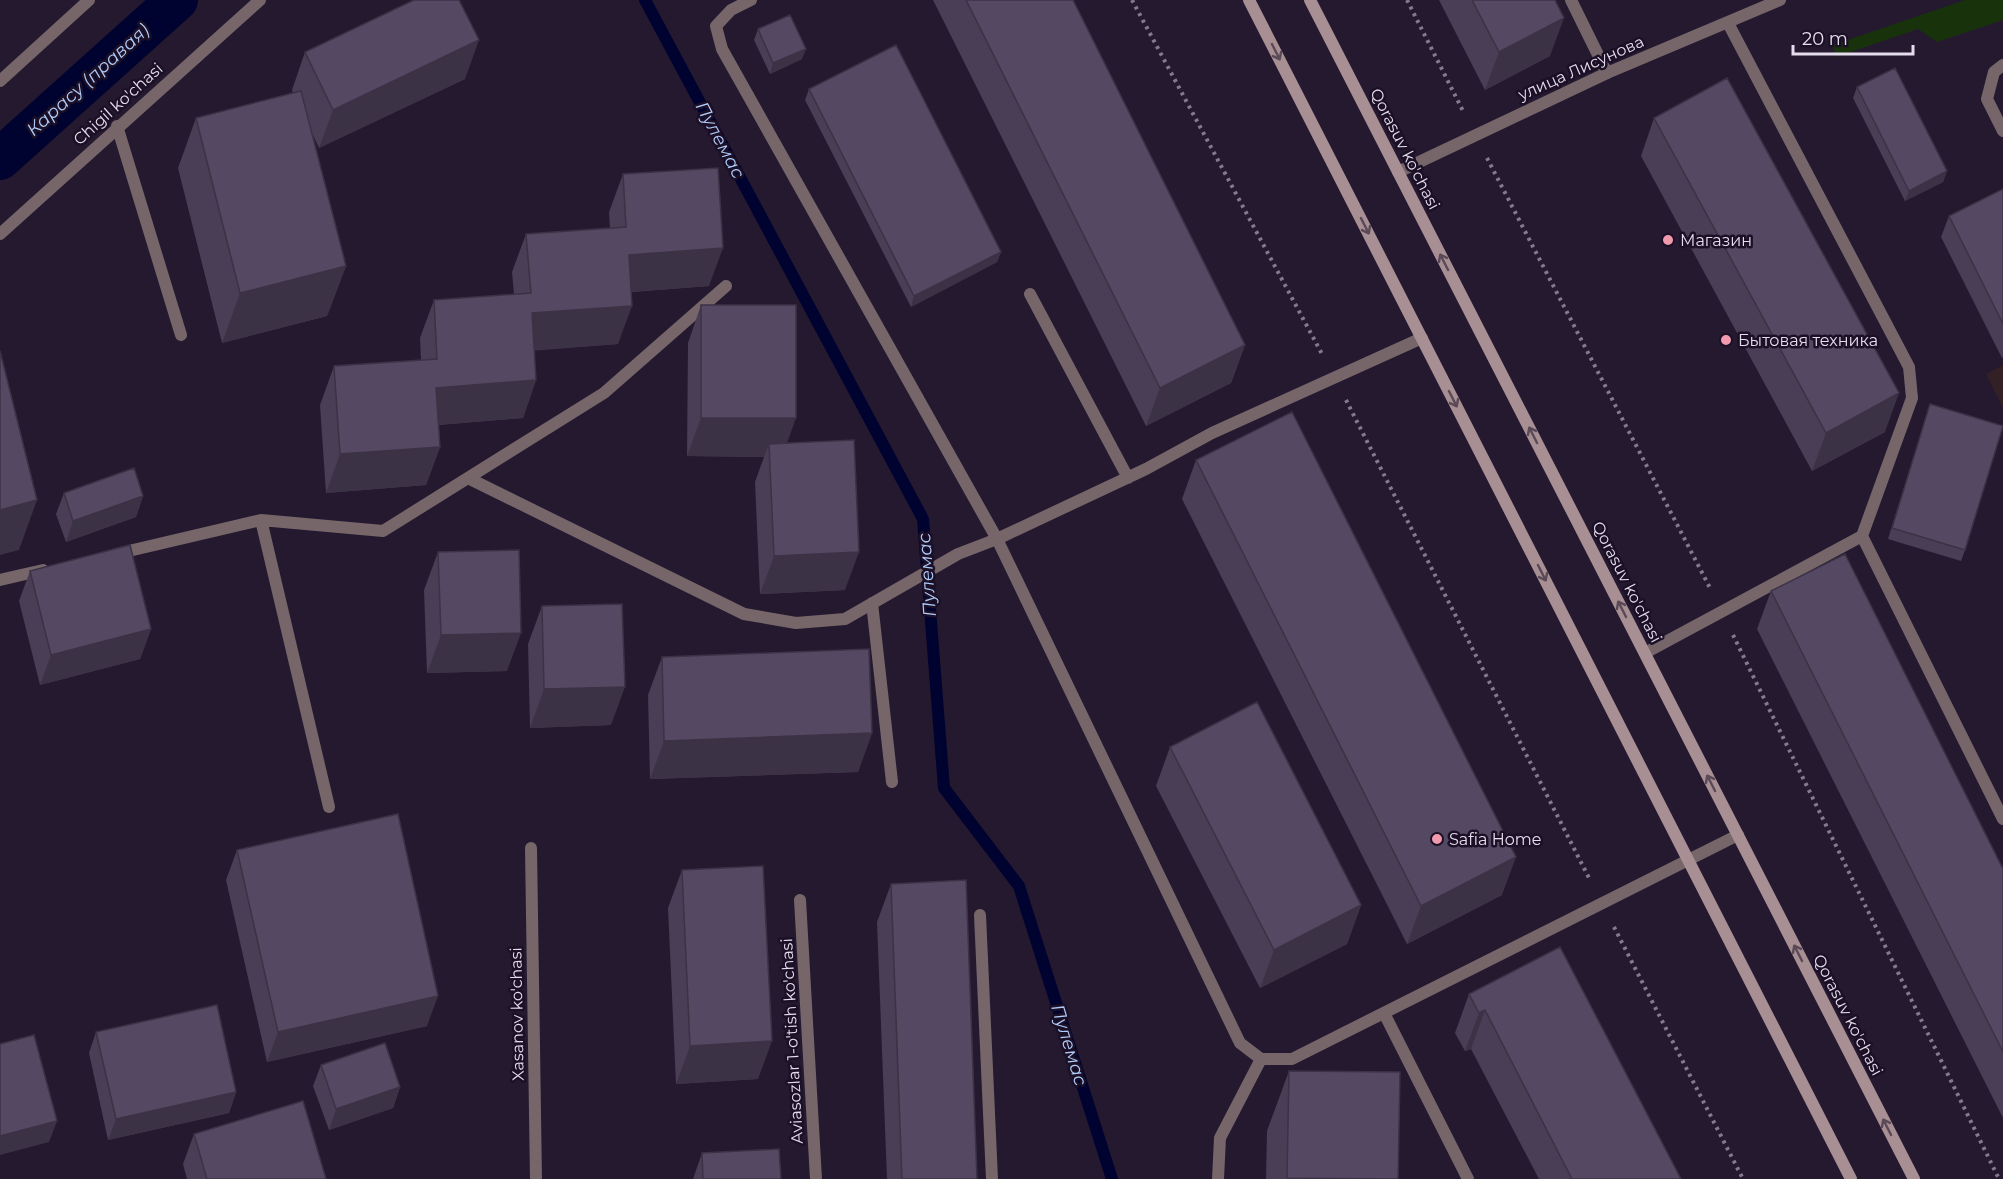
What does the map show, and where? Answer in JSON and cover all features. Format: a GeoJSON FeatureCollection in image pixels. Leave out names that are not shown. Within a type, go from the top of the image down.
{"type":"FeatureCollection","features":[{"type":"Feature","properties":{"kind":"main road"},"geometry":{"type":"LineString","coordinates":[[1249,0],[1851,1179]]}},
{"type":"Feature","properties":{"kind":"main road","name":"Qorasuv ko'chasi"},"geometry":{"type":"LineString","coordinates":[[1310,0],[1914,1179]]}},
{"type":"Feature","properties":{"kind":"street"},"geometry":{"type":"LineString","coordinates":[[0,81],[88,0]]}},
{"type":"Feature","properties":{"kind":"street","name":"Chigil ko'chasi"},"geometry":{"type":"LineString","coordinates":[[0,234],[117,126],[260,0]]}},
{"type":"Feature","properties":{"kind":"street"},"geometry":{"type":"LineString","coordinates":[[751,0],[731,10],[716,26],[722,49],[997,538],[1240,1043],[1261,1059],[1292,1059],[1738,835]]}},
{"type":"Feature","properties":{"kind":"street"},"geometry":{"type":"LineString","coordinates":[[1571,0],[1607,72]]}},
{"type":"Feature","properties":{"kind":"street","name":"улица Лисунова"},"geometry":{"type":"LineString","coordinates":[[1398,172],[1607,72],[1780,0]]}},
{"type":"Feature","properties":{"kind":"street"},"geometry":{"type":"LineString","coordinates":[[1645,653],[1862,536],[1912,398],[1909,367],[1728,23]]}},
{"type":"Feature","properties":{"kind":"street"},"geometry":{"type":"LineString","coordinates":[[2003,65],[1994,72],[1987,99],[2003,131]]}},
{"type":"Feature","properties":{"kind":"street"},"geometry":{"type":"LineString","coordinates":[[117,126],[181,335]]}},
{"type":"Feature","properties":{"kind":"street"},"geometry":{"type":"LineString","coordinates":[[102,557],[261,520],[383,531],[604,393],[726,285]]}},
{"type":"Feature","properties":{"kind":"street"},"geometry":{"type":"LineString","coordinates":[[1030,294],[1128,478]]}},
{"type":"Feature","properties":{"kind":"street"},"geometry":{"type":"LineString","coordinates":[[468,478],[744,614],[796,623],[845,619],[943,562],[1128,478],[1212,433],[1422,338]]}},
{"type":"Feature","properties":{"kind":"street"},"geometry":{"type":"LineString","coordinates":[[261,520],[329,807]]}},
{"type":"Feature","properties":{"kind":"street"},"geometry":{"type":"LineString","coordinates":[[1862,536],[2003,819]]}},
{"type":"Feature","properties":{"kind":"street"},"geometry":{"type":"LineString","coordinates":[[0,580],[57,567]]}},
{"type":"Feature","properties":{"kind":"street"},"geometry":{"type":"LineString","coordinates":[[872,603],[892,782]]}},
{"type":"Feature","properties":{"kind":"street","name":"Xasanov ko'chasi"},"geometry":{"type":"LineString","coordinates":[[531,848],[536,1179]]}},
{"type":"Feature","properties":{"kind":"street","name":"Aviasozlar 1-o'tish ko'chasi"},"geometry":{"type":"LineString","coordinates":[[800,900],[816,1179]]}},
{"type":"Feature","properties":{"kind":"street"},"geometry":{"type":"LineString","coordinates":[[980,915],[992,1179]]}},
{"type":"Feature","properties":{"kind":"street"},"geometry":{"type":"LineString","coordinates":[[1384,1013],[1468,1179]]}},
{"type":"Feature","properties":{"kind":"street"},"geometry":{"type":"LineString","coordinates":[[1218,1179],[1220,1138],[1261,1059]]}},
{"type":"Feature","properties":{"kind":"path"},"geometry":{"type":"LineString","coordinates":[[1132,0],[1334,377],[1743,1179]]}},
{"type":"Feature","properties":{"kind":"shaded area"},"geometry":{"type":"Polygon","coordinates":[[[2003,365],[2003,408],[1986,374],[2003,365]]]}},
{"type":"Feature","properties":{"kind":"green space"},"geometry":{"type":"Polygon","coordinates":[[[1965,0],[2003,0],[2003,20],[1937,42],[1918,29],[1836,57],[1833,45],[1965,0]]]}},
{"type":"Feature","properties":{"kind":"building"},"geometry":{"type":"Polygon","coordinates":[[[414,0],[459,0],[479,40],[333,110],[305,52],[414,0]]]}},
{"type":"Feature","properties":{"kind":"building"},"geometry":{"type":"Polygon","coordinates":[[[966,0],[1073,0],[1245,345],[1160,388],[966,0]]]}},
{"type":"Feature","properties":{"kind":"building"},"geometry":{"type":"Polygon","coordinates":[[[1472,0],[1555,0],[1564,18],[1499,52],[1472,0]]]}},
{"type":"Feature","properties":{"kind":"building"},"geometry":{"type":"Polygon","coordinates":[[[790,15],[806,49],[773,63],[758,29],[790,15]]]}},
{"type":"Feature","properties":{"kind":"building"},"geometry":{"type":"Polygon","coordinates":[[[896,45],[1001,252],[914,296],[809,89],[896,45]]]}},
{"type":"Feature","properties":{"kind":"building"},"geometry":{"type":"Polygon","coordinates":[[[1895,68],[1947,171],[1909,191],[1857,87],[1895,68]]]}},
{"type":"Feature","properties":{"kind":"building"},"geometry":{"type":"Polygon","coordinates":[[[1727,78],[1899,393],[1826,433],[1654,118],[1727,78]]]}},
{"type":"Feature","properties":{"kind":"building"},"geometry":{"type":"Polygon","coordinates":[[[301,91],[346,266],[240,293],[196,118],[301,91]]]}},
{"type":"Feature","properties":{"kind":"building"},"geometry":{"type":"Polygon","coordinates":[[[718,168],[723,248],[629,255],[632,306],[532,313],[536,380],[436,388],[440,447],[340,454],[334,366],[437,359],[434,300],[531,293],[526,234],[626,227],[623,174],[718,168]]]}},
{"type":"Feature","properties":{"kind":"building"},"geometry":{"type":"Polygon","coordinates":[[[2003,189],[2003,324],[1949,216],[2003,189]]]}},
{"type":"Feature","properties":{"kind":"building"},"geometry":{"type":"Polygon","coordinates":[[[701,305],[796,305],[796,418],[701,418],[701,305]]]}},
{"type":"Feature","properties":{"kind":"building"},"geometry":{"type":"Polygon","coordinates":[[[0,351],[37,500],[0,510],[0,351]]]}},
{"type":"Feature","properties":{"kind":"building"},"geometry":{"type":"Polygon","coordinates":[[[1930,404],[2003,426],[1965,550],[1892,528],[1930,404]]]}},
{"type":"Feature","properties":{"kind":"building"},"geometry":{"type":"Polygon","coordinates":[[[1292,412],[1516,857],[1421,906],[1196,460],[1292,412]]]}},
{"type":"Feature","properties":{"kind":"building"},"geometry":{"type":"Polygon","coordinates":[[[854,440],[859,552],[774,556],[769,444],[854,440]]]}},
{"type":"Feature","properties":{"kind":"building"},"geometry":{"type":"Polygon","coordinates":[[[134,468],[143,496],[73,521],[64,493],[134,468]]]}},
{"type":"Feature","properties":{"kind":"building"},"geometry":{"type":"Polygon","coordinates":[[[130,545],[151,629],[51,655],[30,571],[130,545]]]}},
{"type":"Feature","properties":{"kind":"building"},"geometry":{"type":"Polygon","coordinates":[[[519,550],[521,633],[441,635],[438,552],[519,550]]]}},
{"type":"Feature","properties":{"kind":"building"},"geometry":{"type":"Polygon","coordinates":[[[1845,554],[2003,869],[2003,1052],[1771,591],[1845,554]]]}},
{"type":"Feature","properties":{"kind":"building"},"geometry":{"type":"Polygon","coordinates":[[[622,604],[625,687],[544,689],[542,606],[622,604]]]}},
{"type":"Feature","properties":{"kind":"building"},"geometry":{"type":"Polygon","coordinates":[[[869,649],[872,733],[664,741],[662,657],[869,649]]]}},
{"type":"Feature","properties":{"kind":"building"},"geometry":{"type":"Polygon","coordinates":[[[1257,702],[1361,905],[1274,950],[1170,747],[1257,702]]]}},
{"type":"Feature","properties":{"kind":"building"},"geometry":{"type":"Polygon","coordinates":[[[398,814],[438,996],[278,1032],[237,850],[398,814]]]}},
{"type":"Feature","properties":{"kind":"building"},"geometry":{"type":"Polygon","coordinates":[[[763,866],[772,1041],[690,1046],[682,870],[763,866]]]}},
{"type":"Feature","properties":{"kind":"building"},"geometry":{"type":"Polygon","coordinates":[[[966,880],[977,1179],[902,1179],[891,884],[966,880]]]}},
{"type":"Feature","properties":{"kind":"building"},"geometry":{"type":"Polygon","coordinates":[[[1560,947],[1681,1179],[1572,1179],[1485,1010],[1479,1013],[1469,994],[1560,947]]]}},
{"type":"Feature","properties":{"kind":"building"},"geometry":{"type":"Polygon","coordinates":[[[217,1005],[236,1092],[116,1119],[96,1032],[217,1005]]]}},
{"type":"Feature","properties":{"kind":"building"},"geometry":{"type":"Polygon","coordinates":[[[34,1035],[57,1121],[0,1136],[0,1044],[34,1035]]]}},
{"type":"Feature","properties":{"kind":"building"},"geometry":{"type":"Polygon","coordinates":[[[385,1043],[400,1087],[336,1109],[321,1065],[385,1043]]]}},
{"type":"Feature","properties":{"kind":"building"},"geometry":{"type":"Polygon","coordinates":[[[1289,1071],[1400,1072],[1398,1179],[1287,1178],[1289,1071]]]}},
{"type":"Feature","properties":{"kind":"building"},"geometry":{"type":"Polygon","coordinates":[[[303,1101],[326,1179],[207,1179],[194,1134],[303,1101]]]}},
{"type":"Feature","properties":{"kind":"building"},"geometry":{"type":"Polygon","coordinates":[[[779,1149],[781,1179],[703,1179],[702,1153],[779,1149]]]}},
{"type":"Feature","properties":{"kind":"waterway","name":"Карасу (правая)"},"geometry":{"type":"LineString","coordinates":[[0,159],[177,0]]}},
{"type":"Feature","properties":{"kind":"waterway","name":"Пулемас"},"geometry":{"type":"LineString","coordinates":[[645,0],[923,519],[944,788],[1019,886],[1112,1179]]}},
{"type":"Feature","properties":{"kind":"place","name":"Магазин"},"geometry":{"type":"Point","coordinates":[1668,240]}},
{"type":"Feature","properties":{"kind":"place","name":"Бытовая техника"},"geometry":{"type":"Point","coordinates":[1726,340]}},
{"type":"Feature","properties":{"kind":"place","name":"Safia Home"},"geometry":{"type":"Point","coordinates":[1437,839]}}]}
